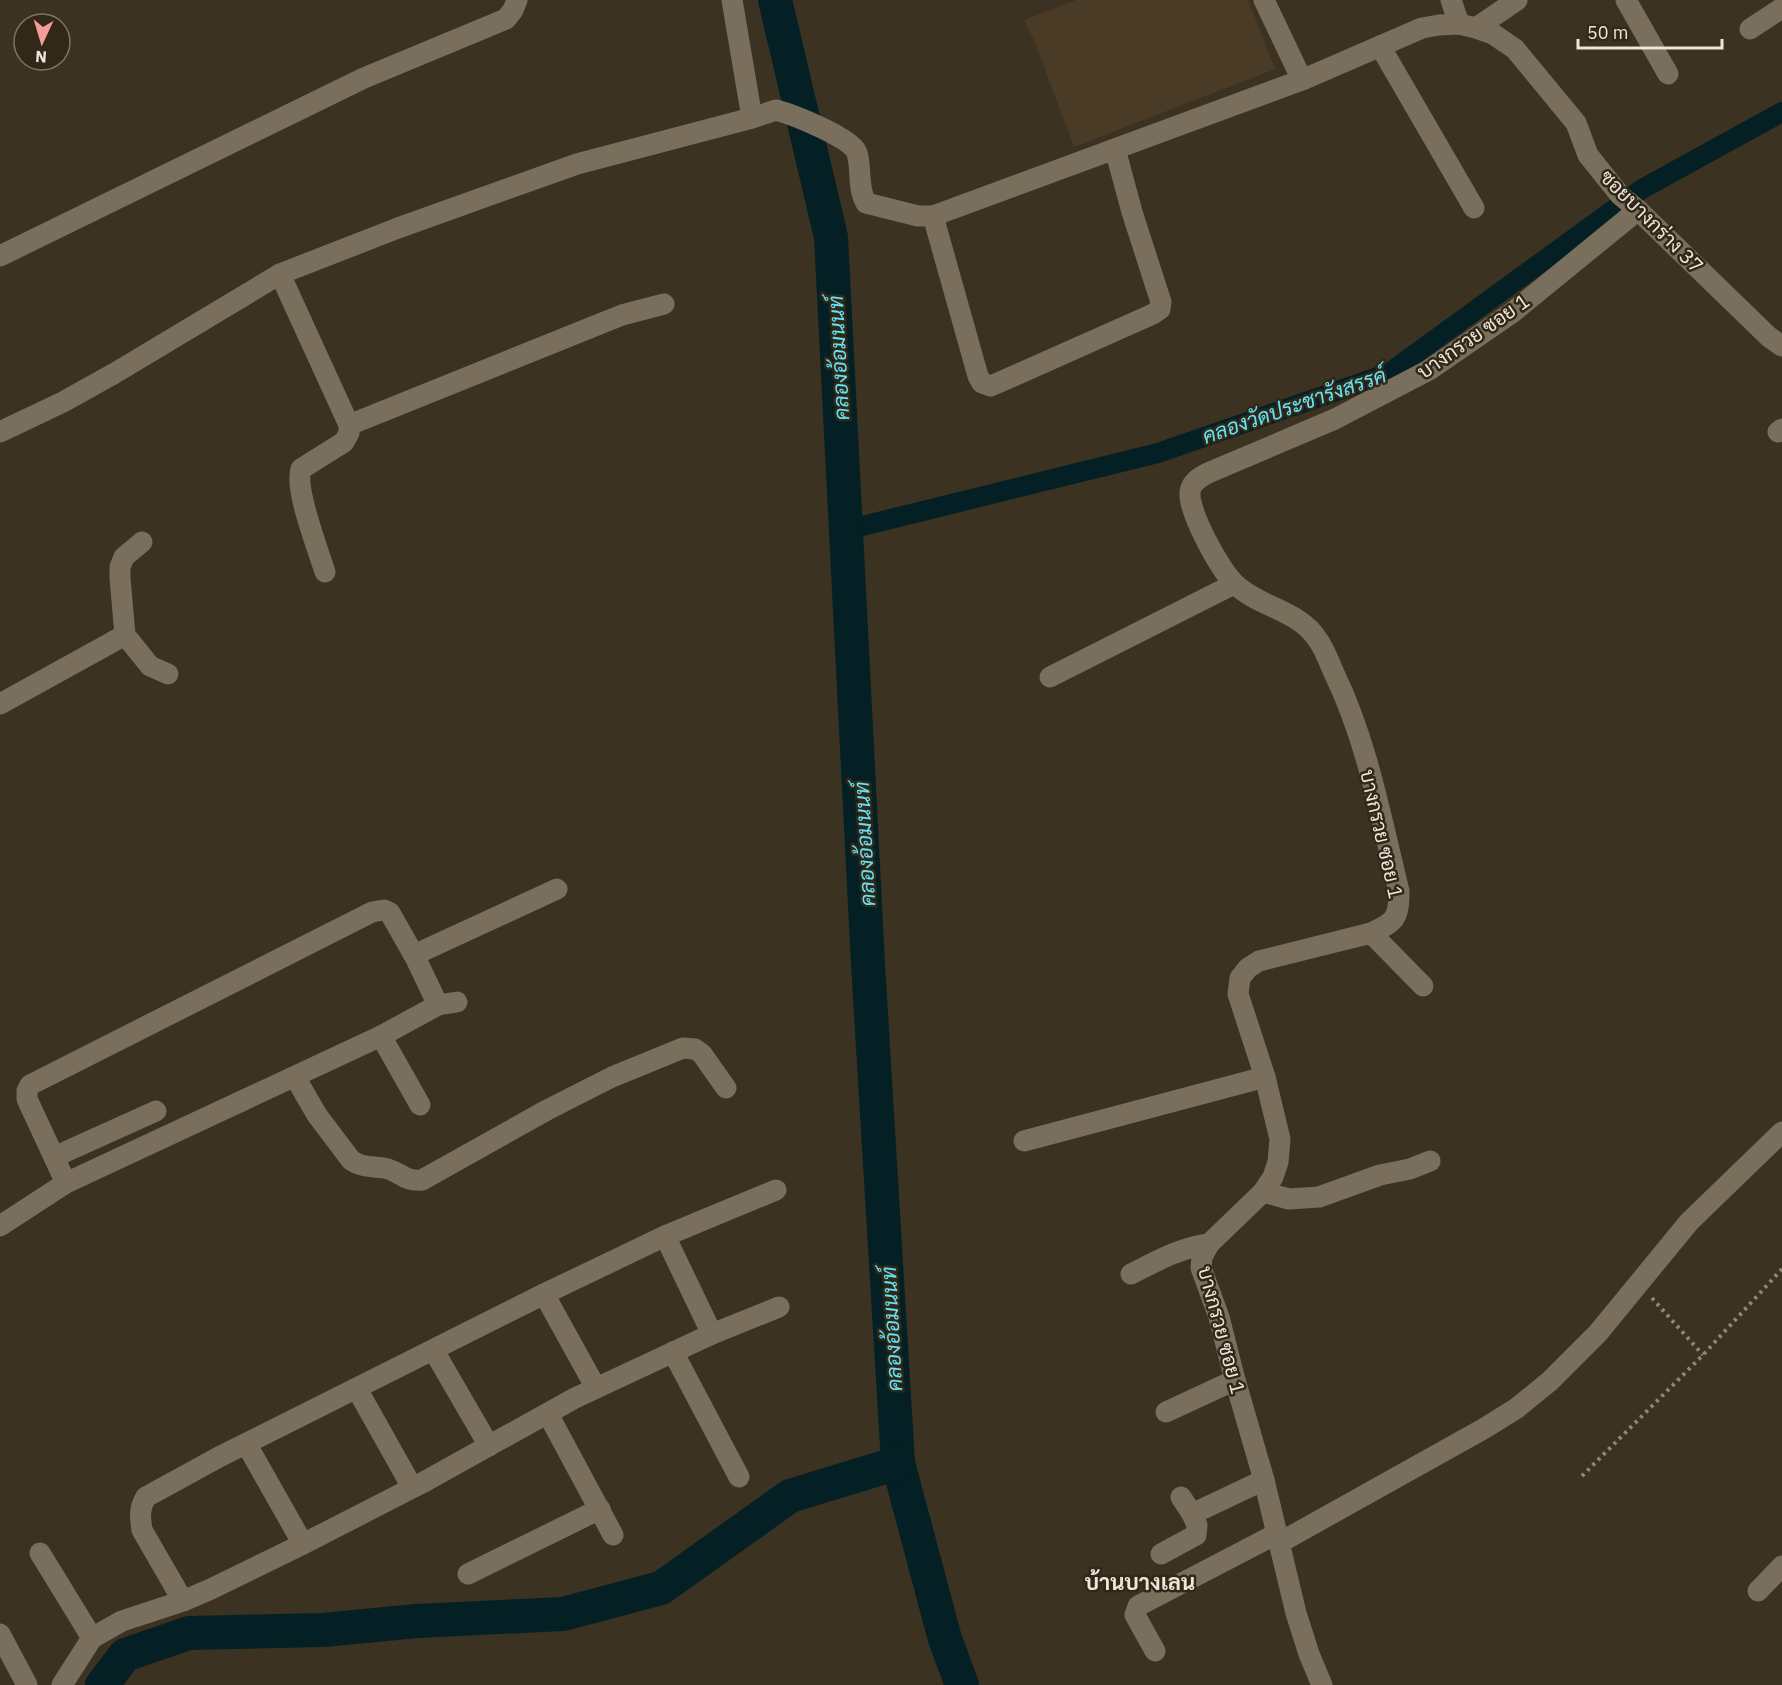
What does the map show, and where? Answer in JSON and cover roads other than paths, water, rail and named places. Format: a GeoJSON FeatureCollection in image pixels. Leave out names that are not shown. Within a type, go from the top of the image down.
{"type":"FeatureCollection","features":[{"type":"Feature","properties":{"kind":"street"},"geometry":{"type":"LineString","coordinates":[[0,256],[364,78],[506,19],[517,0]]}},
{"type":"Feature","properties":{"kind":"street"},"geometry":{"type":"LineString","coordinates":[[732,0],[752,118]]}},
{"type":"Feature","properties":{"kind":"street"},"geometry":{"type":"LineString","coordinates":[[1264,0],[1302,80]]}},
{"type":"Feature","properties":{"kind":"street"},"geometry":{"type":"LineString","coordinates":[[1451,0],[1467,26]]}},
{"type":"Feature","properties":{"kind":"street"},"geometry":{"type":"LineString","coordinates":[[0,432],[63,402],[115,373],[280,274],[398,228],[577,164],[776,110],[826,130],[855,146],[858,153],[861,195],[866,203],[918,216],[933,216],[1302,80],[1422,28],[1439,25],[1467,26],[1517,0]]}},
{"type":"Feature","properties":{"kind":"street"},"geometry":{"type":"LineString","coordinates":[[1626,0],[1668,74]]}},
{"type":"Feature","properties":{"kind":"street"},"geometry":{"type":"LineString","coordinates":[[1750,29],[1782,9]]}},
{"type":"Feature","properties":{"kind":"street","name":"ซอยบางกร่าง 37"},"geometry":{"type":"LineString","coordinates":[[1467,26],[1493,34],[1515,49],[1576,123],[1588,155],[1631,204],[1769,337],[1782,346]]}},
{"type":"Feature","properties":{"kind":"street"},"geometry":{"type":"LineString","coordinates":[[1380,46],[1474,208]]}},
{"type":"Feature","properties":{"kind":"street"},"geometry":{"type":"LineString","coordinates":[[933,216],[978,376],[982,383],[992,386],[1160,309],[1161,303],[1115,149]]}},
{"type":"Feature","properties":{"kind":"street","name":"บางกรวย ซอย 1"},"geometry":{"type":"LineString","coordinates":[[1322,1685],[1296,1613],[1264,1480],[1235,1380],[1220,1317],[1201,1268],[1202,1257],[1209,1244],[1263,1191],[1274,1177],[1278,1162],[1280,1139],[1265,1077],[1238,994],[1240,978],[1248,968],[1259,961],[1371,933],[1386,926],[1396,919],[1399,891],[1372,779],[1347,699],[1319,641],[1307,626],[1289,614],[1252,597],[1234,584],[1219,564],[1192,504],[1190,492],[1193,483],[1199,478],[1335,420],[1429,370],[1513,312],[1631,204]]}},
{"type":"Feature","properties":{"kind":"street"},"geometry":{"type":"LineString","coordinates":[[280,274],[349,425],[349,433],[344,442],[301,469],[298,476],[304,505],[325,572]]}},
{"type":"Feature","properties":{"kind":"street"},"geometry":{"type":"LineString","coordinates":[[349,425],[622,315],[664,304]]}},
{"type":"Feature","properties":{"kind":"street"},"geometry":{"type":"LineString","coordinates":[[142,542],[124,557],[120,567],[125,635],[150,666],[168,674]]}},
{"type":"Feature","properties":{"kind":"street"},"geometry":{"type":"LineString","coordinates":[[1050,677],[1234,584]]}},
{"type":"Feature","properties":{"kind":"street"},"geometry":{"type":"LineString","coordinates":[[3,696],[125,635]]}},
{"type":"Feature","properties":{"kind":"street"},"geometry":{"type":"LineString","coordinates":[[414,955],[557,889]]}},
{"type":"Feature","properties":{"kind":"street"},"geometry":{"type":"LineString","coordinates":[[0,1226],[66,1183],[295,1077],[447,1003],[414,955],[390,913],[384,910],[372,912],[30,1085],[27,1099],[66,1183]]}},
{"type":"Feature","properties":{"kind":"street"},"geometry":{"type":"LineString","coordinates":[[1371,933],[1423,986]]}},
{"type":"Feature","properties":{"kind":"street"},"geometry":{"type":"LineString","coordinates":[[381,1036],[420,1105]]}},
{"type":"Feature","properties":{"kind":"street"},"geometry":{"type":"LineString","coordinates":[[295,1077],[317,1114],[351,1160],[358,1165],[395,1172],[409,1181],[422,1180],[440,1171],[547,1110],[612,1077],[683,1048],[695,1049],[702,1054],[726,1088]]}},
{"type":"Feature","properties":{"kind":"street"},"geometry":{"type":"LineString","coordinates":[[1024,1141],[1265,1077]]}},
{"type":"Feature","properties":{"kind":"street"},"geometry":{"type":"LineString","coordinates":[[54,1157],[156,1111]]}},
{"type":"Feature","properties":{"kind":"street"},"geometry":{"type":"LineString","coordinates":[[1155,1651],[1135,1615],[1138,1606],[1278,1538],[1485,1428],[1517,1408],[1550,1381],[1598,1333],[1689,1222],[1782,1132]]}},
{"type":"Feature","properties":{"kind":"street"},"geometry":{"type":"LineString","coordinates":[[1263,1191],[1289,1199],[1319,1197],[1380,1175],[1410,1169],[1430,1161]]}},
{"type":"Feature","properties":{"kind":"street"},"geometry":{"type":"LineString","coordinates":[[183,1601],[142,1530],[140,1517],[142,1504],[146,1497],[219,1457],[247,1445],[544,1294],[665,1236],[776,1190]]}},
{"type":"Feature","properties":{"kind":"street"},"geometry":{"type":"LineString","coordinates":[[665,1236],[712,1334]]}},
{"type":"Feature","properties":{"kind":"street"},"geometry":{"type":"LineString","coordinates":[[1131,1274],[1173,1252],[1191,1246],[1209,1244]]}},
{"type":"Feature","properties":{"kind":"street"},"geometry":{"type":"LineString","coordinates":[[544,1294],[596,1388]]}},
{"type":"Feature","properties":{"kind":"street"},"geometry":{"type":"LineString","coordinates":[[62,1685],[92,1638],[122,1621],[183,1601],[303,1545],[575,1398],[712,1334],[779,1307]]}},
{"type":"Feature","properties":{"kind":"street"},"geometry":{"type":"LineString","coordinates":[[434,1351],[489,1446]]}},
{"type":"Feature","properties":{"kind":"street"},"geometry":{"type":"LineString","coordinates":[[673,1353],[739,1477]]}},
{"type":"Feature","properties":{"kind":"street"},"geometry":{"type":"LineString","coordinates":[[1166,1412],[1235,1380]]}},
{"type":"Feature","properties":{"kind":"street"},"geometry":{"type":"LineString","coordinates":[[357,1389],[412,1487]]}},
{"type":"Feature","properties":{"kind":"street"},"geometry":{"type":"LineString","coordinates":[[548,1414],[613,1535]]}},
{"type":"Feature","properties":{"kind":"street"},"geometry":{"type":"LineString","coordinates":[[247,1445],[303,1545]]}},
{"type":"Feature","properties":{"kind":"street"},"geometry":{"type":"LineString","coordinates":[[1161,1554],[1196,1535],[1197,1525],[1187,1505],[1264,1480]]}},
{"type":"Feature","properties":{"kind":"street"},"geometry":{"type":"LineString","coordinates":[[468,1574],[600,1509]]}},
{"type":"Feature","properties":{"kind":"street"},"geometry":{"type":"LineString","coordinates":[[40,1553],[92,1638]]}},
{"type":"Feature","properties":{"kind":"street"},"geometry":{"type":"LineString","coordinates":[[1758,1591],[1782,1566]]}},
{"type":"Feature","properties":{"kind":"street"},"geometry":{"type":"LineString","coordinates":[[0,1634],[27,1685]]}},
{"type":"Feature","properties":{"kind":"waterway","name":"คลองอ้อมนนท์"},"geometry":{"type":"LineString","coordinates":[[775,0],[831,237],[868,964],[898,1463],[945,1639],[962,1685]]}},
{"type":"Feature","properties":{"kind":"waterway","name":"คลองวัดประชารังสรรค์"},"geometry":{"type":"LineString","coordinates":[[846,530],[1158,453],[1389,373],[1642,189],[1782,112]]}},
{"type":"Feature","properties":{"kind":"waterway"},"geometry":{"type":"LineString","coordinates":[[102,1685],[125,1655],[189,1633],[323,1630],[417,1621],[563,1614],[661,1588],[790,1496],[898,1463]]}},
{"type":"Feature","properties":{"kind":"district","name":"บ้านบางเลน"},"geometry":{"type":"Point","coordinates":[1140,1581]}}]}
